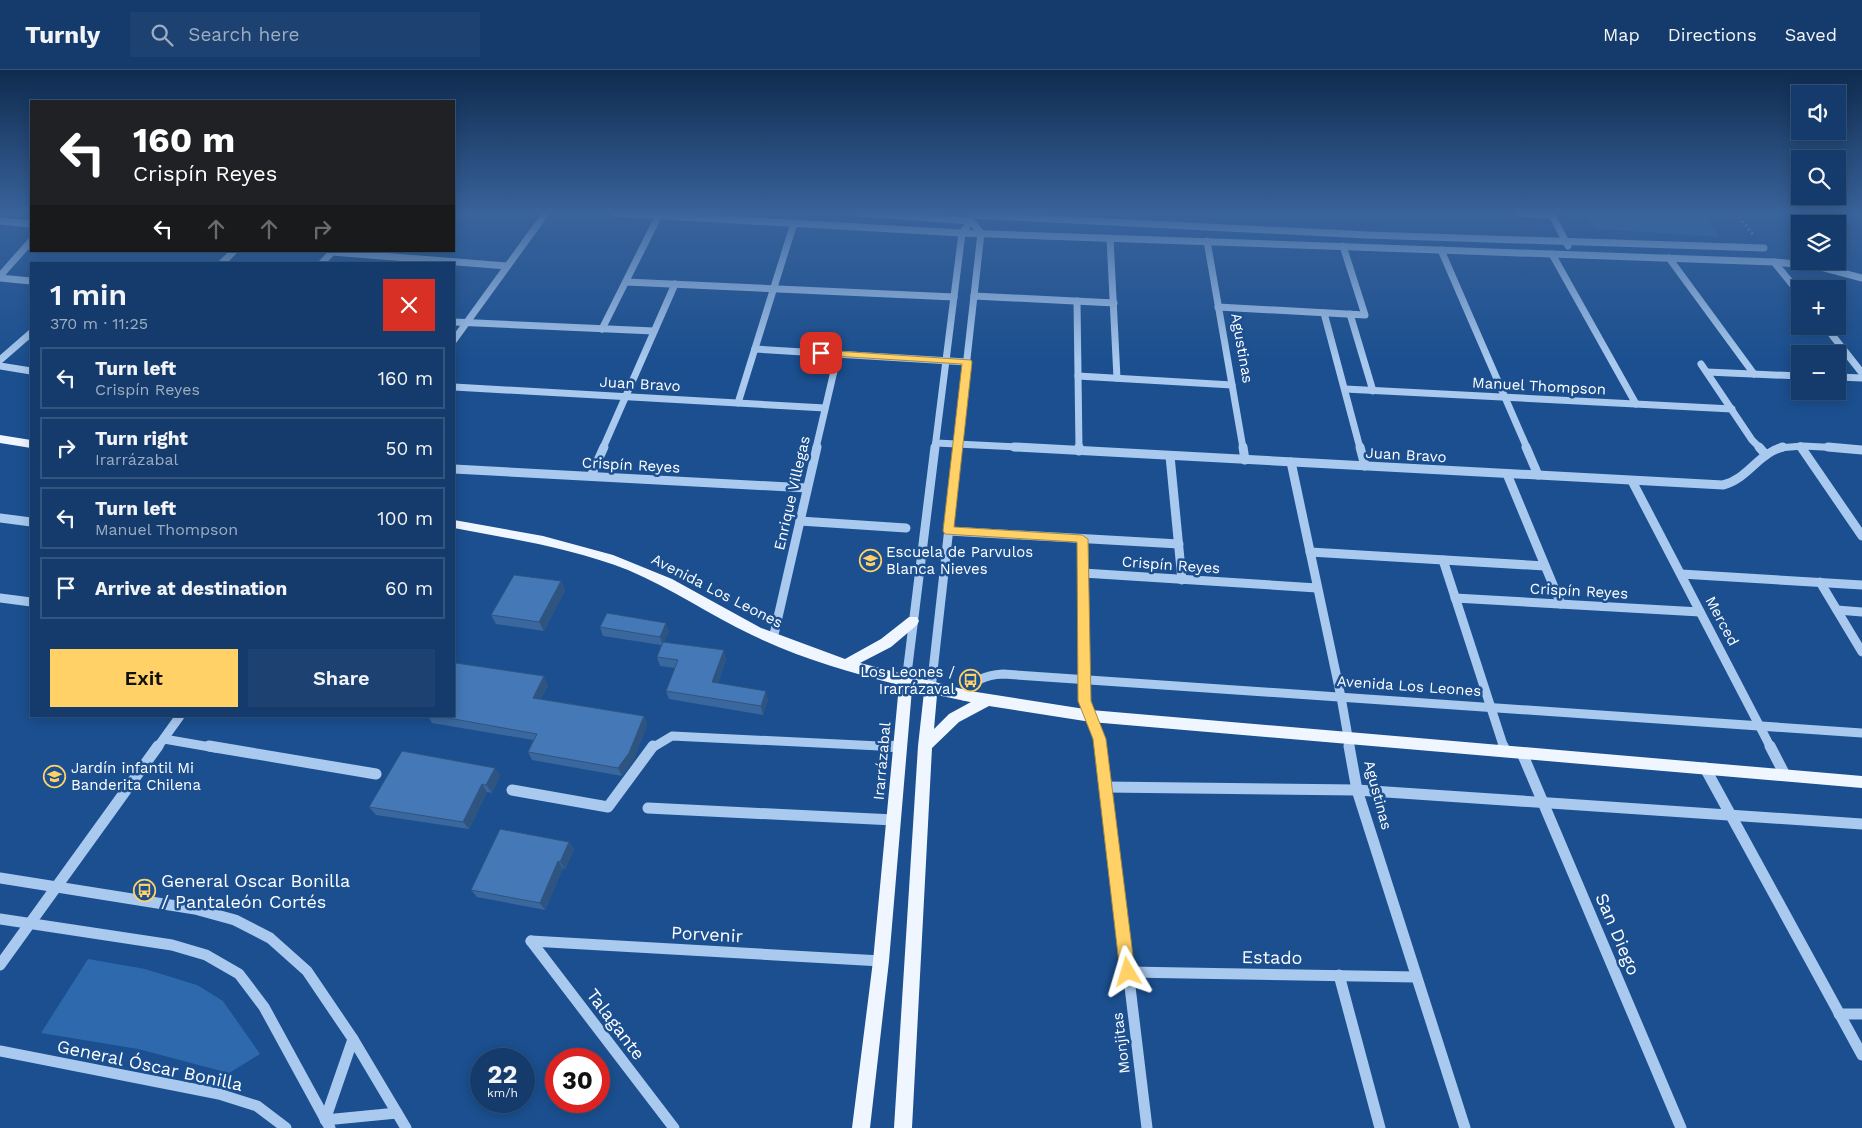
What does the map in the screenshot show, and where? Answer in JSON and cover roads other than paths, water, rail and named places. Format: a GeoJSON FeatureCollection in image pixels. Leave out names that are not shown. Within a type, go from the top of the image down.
{"type":"FeatureCollection","features":[{"type":"Feature","properties":{"kind":"main road"},"geometry":{"type":"LineString","coordinates":[[0,438],[30,444]]}},
{"type":"Feature","properties":{"kind":"main road","name":"Avenida Los Leones"},"geometry":{"type":"LineString","coordinates":[[455,524],[568,546],[632,566],[773,639],[845,665],[932,689],[985,701],[1091,716],[1862,782]]}},
{"type":"Feature","properties":{"kind":"main road"},"geometry":{"type":"LineString","coordinates":[[845,665],[886,643],[913,621]]}},
{"type":"Feature","properties":{"kind":"main road","name":"Irarrázabal"},"geometry":{"type":"LineString","coordinates":[[861,1128],[881,961],[906,682]]}},
{"type":"Feature","properties":{"kind":"main road"},"geometry":{"type":"LineString","coordinates":[[903,1128],[926,746],[932,689]]}},
{"type":"Feature","properties":{"kind":"main road"},"geometry":{"type":"LineString","coordinates":[[926,746],[954,718],[985,701]]}},
{"type":"Feature","properties":{"kind":"street"},"geometry":{"type":"LineString","coordinates":[[0,277],[13,262]]}},
{"type":"Feature","properties":{"kind":"street"},"geometry":{"type":"LineString","coordinates":[[462,262],[507,266]]}},
{"type":"Feature","properties":{"kind":"street"},"geometry":{"type":"LineString","coordinates":[[455,339],[510,262]]}},
{"type":"Feature","properties":{"kind":"street"},"geometry":{"type":"LineString","coordinates":[[602,329],[636,262]]}},
{"type":"Feature","properties":{"kind":"street"},"geometry":{"type":"LineString","coordinates":[[738,403],[782,262]]}},
{"type":"Feature","properties":{"kind":"street","name":"Irarrázabal"},"geometry":{"type":"LineString","coordinates":[[906,682],[958,262]]}},
{"type":"Feature","properties":{"kind":"street"},"geometry":{"type":"LineString","coordinates":[[932,689],[978,262]]}},
{"type":"Feature","properties":{"kind":"street"},"geometry":{"type":"LineString","coordinates":[[1111,262],[1118,378]]}},
{"type":"Feature","properties":{"kind":"street","name":"Agustinas"},"geometry":{"type":"LineString","coordinates":[[1211,262],[1245,460]]}},
{"type":"Feature","properties":{"kind":"street"},"geometry":{"type":"LineString","coordinates":[[1218,308],[1365,314],[1348,262]]}},
{"type":"Feature","properties":{"kind":"street"},"geometry":{"type":"LineString","coordinates":[[1446,262],[1538,476]]}},
{"type":"Feature","properties":{"kind":"street"},"geometry":{"type":"LineString","coordinates":[[1557,262],[1636,404]]}},
{"type":"Feature","properties":{"kind":"street"},"geometry":{"type":"LineString","coordinates":[[1672,262],[1754,374]]}},
{"type":"Feature","properties":{"kind":"street"},"geometry":{"type":"LineString","coordinates":[[1774,262],[1791,283]]}},
{"type":"Feature","properties":{"kind":"street"},"geometry":{"type":"LineString","coordinates":[[1778,262],[1817,266],[1862,278]]}},
{"type":"Feature","properties":{"kind":"street"},"geometry":{"type":"LineString","coordinates":[[0,277],[30,281]]}},
{"type":"Feature","properties":{"kind":"street"},"geometry":{"type":"LineString","coordinates":[[626,282],[954,296]]}},
{"type":"Feature","properties":{"kind":"street"},"geometry":{"type":"LineString","coordinates":[[590,476],[675,284]]}},
{"type":"Feature","properties":{"kind":"street"},"geometry":{"type":"LineString","coordinates":[[974,296],[1114,303]]}},
{"type":"Feature","properties":{"kind":"street"},"geometry":{"type":"LineString","coordinates":[[1077,301],[1079,451]]}},
{"type":"Feature","properties":{"kind":"street"},"geometry":{"type":"LineString","coordinates":[[1324,313],[1365,466]]}},
{"type":"Feature","properties":{"kind":"street"},"geometry":{"type":"LineString","coordinates":[[1350,314],[1373,391]]}},
{"type":"Feature","properties":{"kind":"street"},"geometry":{"type":"LineString","coordinates":[[455,322],[654,331]]}},
{"type":"Feature","properties":{"kind":"street"},"geometry":{"type":"LineString","coordinates":[[0,360],[30,335]]}},
{"type":"Feature","properties":{"kind":"street"},"geometry":{"type":"LineString","coordinates":[[1832,335],[1862,373]]}},
{"type":"Feature","properties":{"kind":"street"},"geometry":{"type":"LineString","coordinates":[[755,349],[967,362]]}},
{"type":"Feature","properties":{"kind":"street","name":"Enrique Villegas"},"geometry":{"type":"LineString","coordinates":[[773,639],[838,354]]}},
{"type":"Feature","properties":{"kind":"street"},"geometry":{"type":"LineString","coordinates":[[1701,364],[1752,440],[1766,455]]}},
{"type":"Feature","properties":{"kind":"street"},"geometry":{"type":"LineString","coordinates":[[0,366],[30,371]]}},
{"type":"Feature","properties":{"kind":"street"},"geometry":{"type":"LineString","coordinates":[[1707,372],[1791,376]]}},
{"type":"Feature","properties":{"kind":"street"},"geometry":{"type":"LineString","coordinates":[[1078,376],[1232,385]]}},
{"type":"Feature","properties":{"kind":"street"},"geometry":{"type":"LineString","coordinates":[[1846,377],[1862,378]]}},
{"type":"Feature","properties":{"kind":"street","name":"Juan Bravo"},"geometry":{"type":"LineString","coordinates":[[455,387],[826,408]]}},
{"type":"Feature","properties":{"kind":"street","name":"Manuel Thompson"},"geometry":{"type":"LineString","coordinates":[[1345,390],[1732,409]]}},
{"type":"Feature","properties":{"kind":"street","name":"Juan Bravo"},"geometry":{"type":"LineString","coordinates":[[936,443],[1538,476],[1729,484],[1740,479],[1766,455],[1779,448],[1800,446],[1862,450]]}},
{"type":"Feature","properties":{"kind":"street"},"geometry":{"type":"LineString","coordinates":[[1800,446],[1862,536]]}},
{"type":"Feature","properties":{"kind":"street"},"geometry":{"type":"LineString","coordinates":[[1170,456],[1182,580]]}},
{"type":"Feature","properties":{"kind":"street","name":"Agustinas"},"geometry":{"type":"LineString","coordinates":[[1290,462],[1340,697],[1357,790],[1465,1128]]}},
{"type":"Feature","properties":{"kind":"street","name":"Crispín Reyes"},"geometry":{"type":"LineString","coordinates":[[455,469],[807,488]]}},
{"type":"Feature","properties":{"kind":"street"},"geometry":{"type":"LineString","coordinates":[[1507,474],[1561,604]]}},
{"type":"Feature","properties":{"kind":"street","name":"Merced"},"geometry":{"type":"LineString","coordinates":[[1632,480],[1785,775]]}},
{"type":"Feature","properties":{"kind":"street"},"geometry":{"type":"LineString","coordinates":[[0,518],[30,522]]}},
{"type":"Feature","properties":{"kind":"street"},"geometry":{"type":"LineString","coordinates":[[800,522],[906,528]]}},
{"type":"Feature","properties":{"kind":"street","name":"Crispín Reyes"},"geometry":{"type":"LineString","coordinates":[[949,531],[1179,544]]}},
{"type":"Feature","properties":{"kind":"street","name":"Monjitas"},"geometry":{"type":"LineString","coordinates":[[1082,539],[1084,701],[1100,739],[1147,1128]]}},
{"type":"Feature","properties":{"kind":"street","name":"Crispín Reyes"},"geometry":{"type":"LineString","coordinates":[[1310,552],[1545,566]]}},
{"type":"Feature","properties":{"kind":"street"},"geometry":{"type":"LineString","coordinates":[[1443,560],[1505,751]]}},
{"type":"Feature","properties":{"kind":"street","name":"Crispín Reyes"},"geometry":{"type":"LineString","coordinates":[[1083,573],[1317,588]]}},
{"type":"Feature","properties":{"kind":"street"},"geometry":{"type":"LineString","coordinates":[[1681,574],[1862,585]]}},
{"type":"Feature","properties":{"kind":"street"},"geometry":{"type":"LineString","coordinates":[[1820,582],[1862,652]]}},
{"type":"Feature","properties":{"kind":"street"},"geometry":{"type":"LineString","coordinates":[[0,598],[30,602]]}},
{"type":"Feature","properties":{"kind":"street","name":"Crispín Reyes"},"geometry":{"type":"LineString","coordinates":[[1456,598],[1700,612]]}},
{"type":"Feature","properties":{"kind":"street"},"geometry":{"type":"LineString","coordinates":[[1837,610],[1862,612]]}},
{"type":"Feature","properties":{"kind":"street","name":"Avenida Los Leones"},"geometry":{"type":"LineString","coordinates":[[964,696],[971,683],[986,676],[1003,674],[1862,733]]}},
{"type":"Feature","properties":{"kind":"street"},"geometry":{"type":"LineString","coordinates":[[0,964],[179,717]]}},
{"type":"Feature","properties":{"kind":"street"},"geometry":{"type":"LineString","coordinates":[[512,790],[608,807],[653,746],[672,736],[900,747]]}},
{"type":"Feature","properties":{"kind":"street"},"geometry":{"type":"LineString","coordinates":[[164,739],[376,774]]}},
{"type":"Feature","properties":{"kind":"street","name":"San Diego"},"geometry":{"type":"LineString","coordinates":[[1522,753],[1681,1128]]}},
{"type":"Feature","properties":{"kind":"street"},"geometry":{"type":"LineString","coordinates":[[1705,768],[1862,1055]]}},
{"type":"Feature","properties":{"kind":"street"},"geometry":{"type":"LineString","coordinates":[[1105,787],[1357,790],[1862,824]]}},
{"type":"Feature","properties":{"kind":"street"},"geometry":{"type":"LineString","coordinates":[[648,808],[894,820]]}},
{"type":"Feature","properties":{"kind":"street"},"geometry":{"type":"LineString","coordinates":[[0,878],[195,909],[234,920],[270,938],[307,971],[352,1039],[406,1128]]}},
{"type":"Feature","properties":{"kind":"street"},"geometry":{"type":"LineString","coordinates":[[0,919],[172,945],[206,955],[239,974],[264,1007],[325,1125]]}},
{"type":"Feature","properties":{"kind":"street","name":"Porvenir"},"geometry":{"type":"LineString","coordinates":[[531,941],[881,961]]}},
{"type":"Feature","properties":{"kind":"street","name":"Talagante"},"geometry":{"type":"LineString","coordinates":[[531,941],[674,1128]]}},
{"type":"Feature","properties":{"kind":"street","name":"Estado"},"geometry":{"type":"LineString","coordinates":[[1128,972],[1416,977]]}},
{"type":"Feature","properties":{"kind":"street"},"geometry":{"type":"LineString","coordinates":[[1339,975],[1380,1128]]}},
{"type":"Feature","properties":{"kind":"street"},"geometry":{"type":"LineString","coordinates":[[1839,1014],[1862,1014]]}},
{"type":"Feature","properties":{"kind":"street"},"geometry":{"type":"LineString","coordinates":[[325,1125],[352,1039]]}},
{"type":"Feature","properties":{"kind":"street","name":"General Óscar Bonilla"},"geometry":{"type":"LineString","coordinates":[[0,1051],[219,1094],[258,1106],[286,1128]]}},
{"type":"Feature","properties":{"kind":"street"},"geometry":{"type":"LineString","coordinates":[[325,1125],[397,1113]]}},
{"type":"Feature","properties":{"kind":"place","name":"Escuela de Parvulos Blanca Nieves"},"geometry":{"type":"Point","coordinates":[870,561]}},
{"type":"Feature","properties":{"kind":"place","name":"Los Leones / Irarrázaval"},"geometry":{"type":"Point","coordinates":[971,681]}},
{"type":"Feature","properties":{"kind":"place","name":"Jardín infantil Mi Banderita Chilena"},"geometry":{"type":"Point","coordinates":[55,777]}},
{"type":"Feature","properties":{"kind":"place","name":"General Oscar Bonilla / Pantaleón Cortés"},"geometry":{"type":"Point","coordinates":[145,890]}}]}
